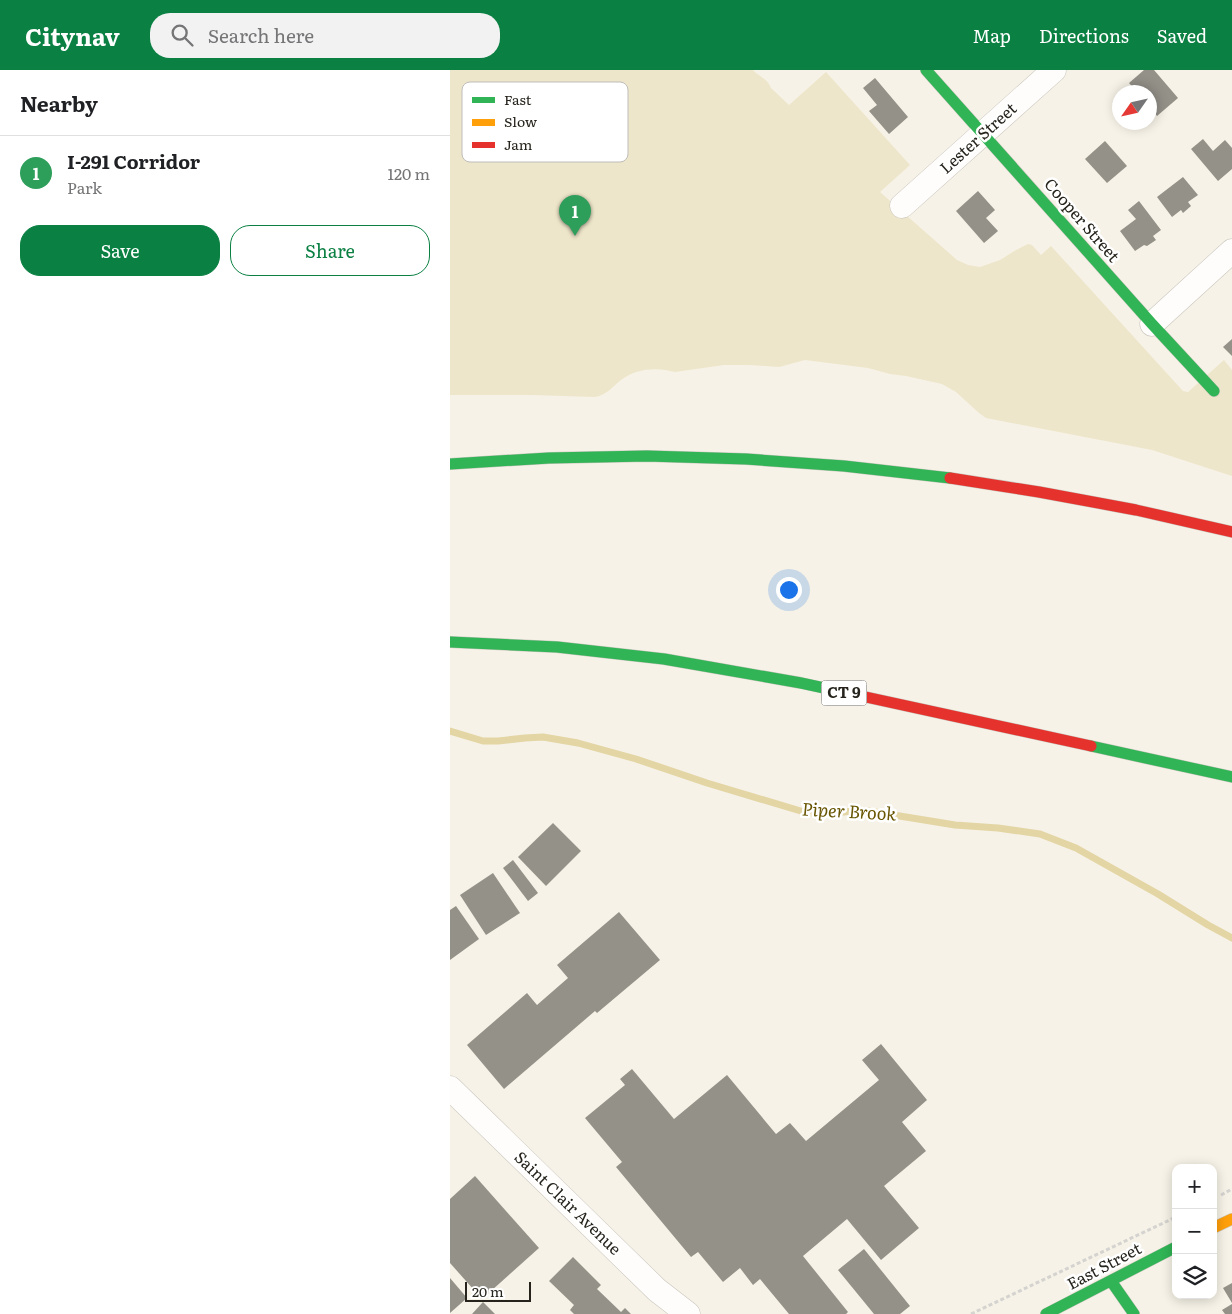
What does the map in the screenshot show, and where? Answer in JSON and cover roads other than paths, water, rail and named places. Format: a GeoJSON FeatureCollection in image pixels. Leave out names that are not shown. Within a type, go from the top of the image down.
{"type":"FeatureCollection","features":[{"type":"Feature","properties":{"kind":"main road","name":"Cooper Street"},"geometry":{"type":"LineString","coordinates":[[926,70],[1214,391]]}},
{"type":"Feature","properties":{"kind":"main road"},"geometry":{"type":"LineString","coordinates":[[450,464],[545,458],[634,456],[734,458],[856,466],[1038,490],[1158,514],[1232,532]]}},
{"type":"Feature","properties":{"kind":"main road","name":"CT 9"},"geometry":{"type":"LineString","coordinates":[[450,642],[557,648],[664,659],[706,666],[801,683],[1232,777]]}},
{"type":"Feature","properties":{"kind":"main road"},"geometry":{"type":"LineString","coordinates":[[1217,1226],[1232,1219]]}},
{"type":"Feature","properties":{"kind":"main road","name":"East Street"},"geometry":{"type":"LineString","coordinates":[[1046,1314],[1172,1249]]}},
{"type":"Feature","properties":{"kind":"main road"},"geometry":{"type":"LineString","coordinates":[[1111,1281],[1134,1314]]}},
{"type":"Feature","properties":{"kind":"street","name":"Lester Street"},"geometry":{"type":"LineString","coordinates":[[902,206],[1054,70]]}},
{"type":"Feature","properties":{"kind":"street"},"geometry":{"type":"LineString","coordinates":[[1152,324],[1232,252]]}},
{"type":"Feature","properties":{"kind":"street","name":"Saint Clair Avenue"},"geometry":{"type":"LineString","coordinates":[[450,1088],[657,1290],[688,1314]]}},
{"type":"Feature","properties":{"kind":"waterway","name":"Piper Brook"},"geometry":{"type":"LineString","coordinates":[[450,731],[483,741],[543,737],[578,743],[636,759],[707,783],[804,812],[821,814],[869,811],[955,825],[998,828],[1040,834],[1076,848],[1232,938]]}},
{"type":"Feature","properties":{"kind":"place","name":"I-291 Corridor"},"geometry":{"type":"Point","coordinates":[575,236]}}]}
